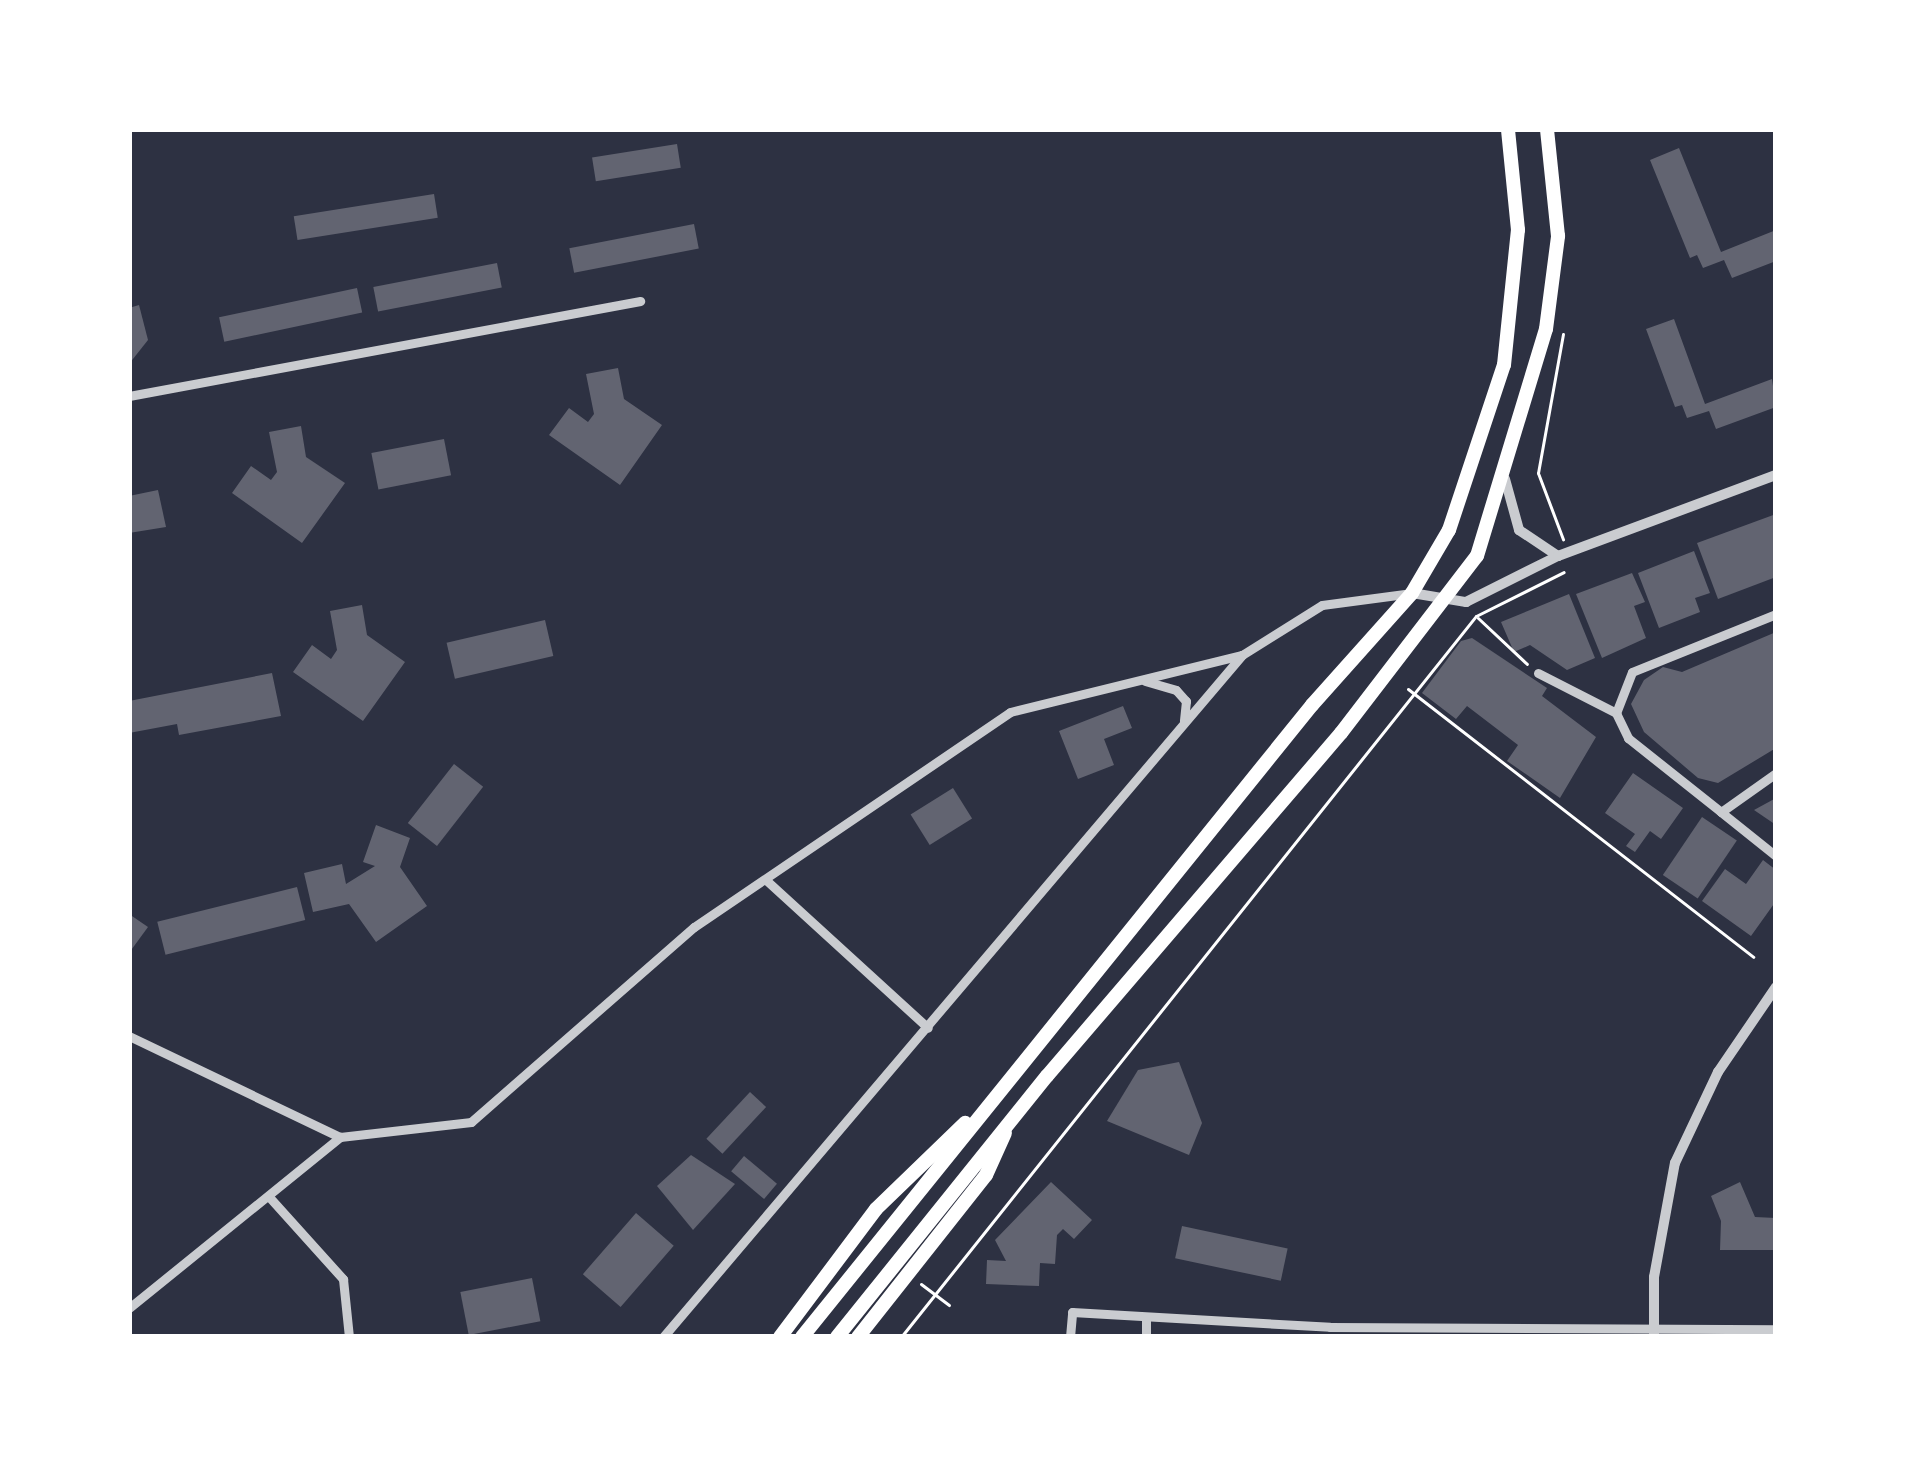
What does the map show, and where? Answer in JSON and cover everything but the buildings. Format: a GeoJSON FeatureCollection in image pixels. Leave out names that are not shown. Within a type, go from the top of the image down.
{"type":"FeatureCollection","features":[{"type":"Feature","properties":{"kind":"main road"},"geometry":{"type":"LineString","coordinates":[[802,1337],[1412,593],[1449,530],[1504,365],[1518,230],[1508,129]]}},
{"type":"Feature","properties":{"kind":"main road"},"geometry":{"type":"LineString","coordinates":[[837,1337],[1012,1118],[1450,598],[1477,556],[1505,479],[1553,280],[1558,236],[1547,129]]}},
{"type":"Feature","properties":{"kind":"main road"},"geometry":{"type":"LineString","coordinates":[[780,1337],[876,1209],[988,1105]]}},
{"type":"Feature","properties":{"kind":"main road"},"geometry":{"type":"LineString","coordinates":[[858,1337],[986,1174],[1012,1118]]}},
{"type":"Feature","properties":{"kind":"street"},"geometry":{"type":"LineString","coordinates":[[129,396],[640,301]]}},
{"type":"Feature","properties":{"kind":"street"},"geometry":{"type":"LineString","coordinates":[[129,1036],[340,1137],[471,1122],[694,927],[1010,712],[1242,655],[1322,605],[1412,593],[1466,602],[1558,556],[1776,475]]}},
{"type":"Feature","properties":{"kind":"street"},"geometry":{"type":"LineString","coordinates":[[1505,479],[1519,530],[1558,556]]}},
{"type":"Feature","properties":{"kind":"street"},"geometry":{"type":"LineString","coordinates":[[1616,713],[1632,672],[1776,614]]}},
{"type":"Feature","properties":{"kind":"street"},"geometry":{"type":"LineString","coordinates":[[663,1337],[1242,655]]}},
{"type":"Feature","properties":{"kind":"street"},"geometry":{"type":"LineString","coordinates":[[1538,673],[1616,713],[1628,738],[1776,856]]}},
{"type":"Feature","properties":{"kind":"street"},"geometry":{"type":"LineString","coordinates":[[1141,680],[1176,690],[1186,701],[1187,717],[1172,741]]}},
{"type":"Feature","properties":{"kind":"street"},"geometry":{"type":"LineString","coordinates":[[1720,812],[1776,773]]}},
{"type":"Feature","properties":{"kind":"street"},"geometry":{"type":"LineString","coordinates":[[766,880],[928,1028]]}},
{"type":"Feature","properties":{"kind":"street"},"geometry":{"type":"LineString","coordinates":[[1654,1333],[1654,1277],[1675,1163],[1718,1072],[1776,987]]}},
{"type":"Feature","properties":{"kind":"street"},"geometry":{"type":"LineString","coordinates":[[129,1308],[272,1199],[340,1137]]}},
{"type":"Feature","properties":{"kind":"street"},"geometry":{"type":"LineString","coordinates":[[272,1199],[343,1279],[349,1337]]}},
{"type":"Feature","properties":{"kind":"street"},"geometry":{"type":"LineString","coordinates":[[1070,1337],[1072,1312],[1330,1332],[1776,1329]]}},
{"type":"Feature","properties":{"kind":"street"},"geometry":{"type":"LineString","coordinates":[[1146,1318],[1147,1337]]}},
{"type":"Feature","properties":{"kind":"path"},"geometry":{"type":"LineString","coordinates":[[1466,602],[1496,644],[1538,673]]}},
{"type":"Feature","properties":{"kind":"path"},"geometry":{"type":"LineString","coordinates":[[1408,688],[1753,958]]}}]}
